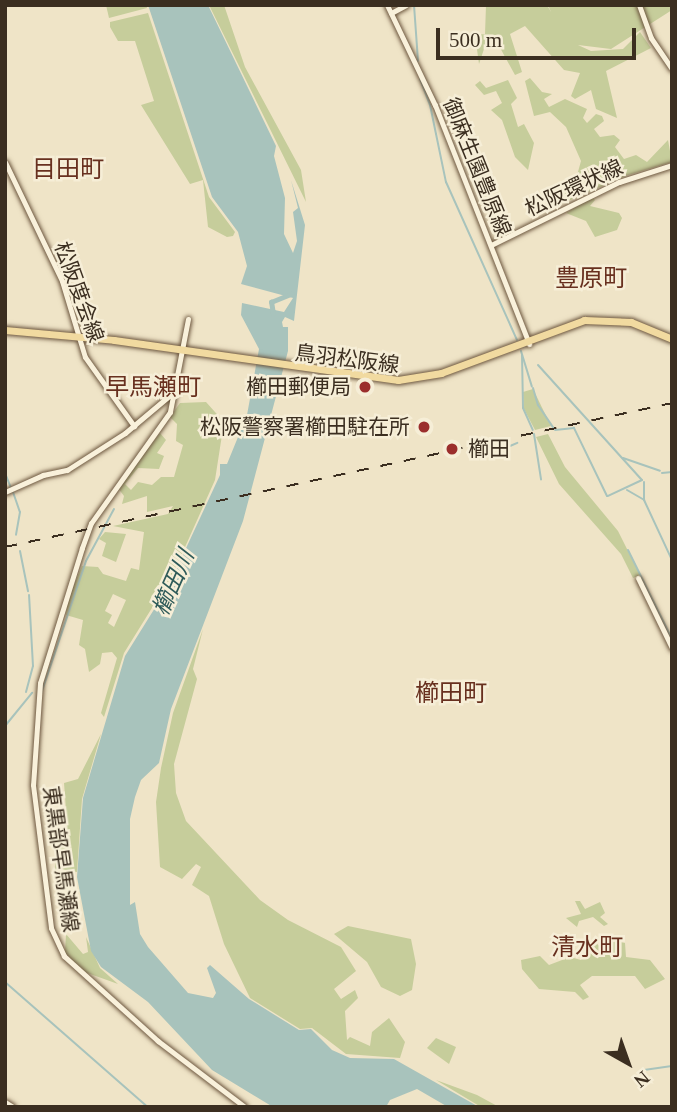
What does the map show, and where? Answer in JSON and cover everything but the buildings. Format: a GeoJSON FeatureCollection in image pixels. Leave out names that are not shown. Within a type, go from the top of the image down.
{"type":"FeatureCollection","features":[{"type":"Feature","properties":{"kind":"main road","name":"御麻生園豊原線"},"geometry":{"type":"LineString","coordinates":[[387,5],[435,105],[528,342]]}},
{"type":"Feature","properties":{"kind":"main road"},"geometry":{"type":"LineString","coordinates":[[391,13],[406,5]]}},
{"type":"Feature","properties":{"kind":"main road"},"geometry":{"type":"LineString","coordinates":[[639,5],[651,38],[672,69]]}},
{"type":"Feature","properties":{"kind":"main road","name":"松阪度会線"},"geometry":{"type":"LineString","coordinates":[[5,162],[52,258],[89,363],[134,426]]}},
{"type":"Feature","properties":{"kind":"main road","name":"松阪環状線"},"geometry":{"type":"LineString","coordinates":[[491,245],[620,182],[672,165]]}},
{"type":"Feature","properties":{"kind":"main road","name":"東黒部早馬瀬線"},"geometry":{"type":"LineString","coordinates":[[188,318],[177,392],[166,418],[88,528],[43,670],[34,726],[33,785],[51,928],[60,950],[83,977],[158,1041],[245,1107]]}},
{"type":"Feature","properties":{"kind":"main road","name":"鳥羽松阪線"},"geometry":{"type":"LineString","coordinates":[[5,330],[81,336],[412,384],[443,377],[528,342],[599,320],[640,324],[672,339]]}},
{"type":"Feature","properties":{"kind":"main road"},"geometry":{"type":"LineString","coordinates":[[5,492],[43,475],[66,470],[134,426],[169,396],[179,369]]}},
{"type":"Feature","properties":{"kind":"main road"},"geometry":{"type":"LineString","coordinates":[[638,578],[672,648]]}},
{"type":"Feature","properties":{"kind":"main road"},"geometry":{"type":"LineString","coordinates":[[5,1102],[13,1107]]}},
{"type":"Feature","properties":{"kind":"green space"},"geometry":{"type":"Polygon","coordinates":[[[106,5],[146,5],[147,8],[109,18],[106,5]]]}},
{"type":"Feature","properties":{"kind":"green space"},"geometry":{"type":"Polygon","coordinates":[[[209,5],[224,5],[245,67],[301,170],[306,202],[209,5]]]}},
{"type":"Feature","properties":{"kind":"green space"},"geometry":{"type":"Polygon","coordinates":[[[486,5],[547,5],[551,12],[548,5],[672,5],[672,10],[611,49],[578,45],[591,51],[623,49],[640,32],[651,48],[606,71],[617,118],[596,109],[591,90],[575,99],[571,96],[580,73],[564,70],[525,26],[510,34],[522,72],[515,75],[498,44],[485,46],[479,64],[475,35],[485,34],[486,5]]]}},
{"type":"Feature","properties":{"kind":"green space"},"geometry":{"type":"Polygon","coordinates":[[[148,13],[209,197],[235,232],[233,236],[227,237],[208,227],[203,180],[190,184],[141,105],[154,101],[135,41],[118,41],[110,27],[110,22],[148,13]]]}},
{"type":"Feature","properties":{"kind":"green space"},"geometry":{"type":"Polygon","coordinates":[[[530,78],[542,92],[552,94],[544,99],[549,107],[565,99],[587,109],[583,118],[587,123],[596,114],[602,116],[604,121],[594,129],[600,137],[614,135],[620,140],[615,147],[624,159],[636,155],[647,162],[668,140],[672,162],[625,176],[561,204],[550,198],[559,187],[576,179],[581,161],[566,127],[550,112],[534,116],[525,81],[530,78]]]}},
{"type":"Feature","properties":{"kind":"green space"},"geometry":{"type":"Polygon","coordinates":[[[508,80],[517,98],[511,104],[518,127],[524,124],[534,143],[528,170],[515,157],[502,120],[491,110],[502,103],[496,91],[484,95],[475,85],[480,81],[486,88],[508,80]]]}},
{"type":"Feature","properties":{"kind":"green space"},"geometry":{"type":"Polygon","coordinates":[[[592,197],[595,200],[590,206],[619,213],[622,218],[617,230],[595,237],[586,221],[566,213],[592,197]]]}},
{"type":"Feature","properties":{"kind":"green space"},"geometry":{"type":"Polygon","coordinates":[[[533,389],[551,426],[535,430],[524,409],[523,392],[533,389]]]}},
{"type":"Feature","properties":{"kind":"green space"},"geometry":{"type":"Polygon","coordinates":[[[206,402],[224,422],[215,480],[173,574],[124,653],[104,717],[101,713],[117,658],[112,652],[102,653],[100,664],[89,672],[85,649],[79,645],[83,620],[66,615],[68,599],[82,566],[98,567],[103,574],[126,581],[131,568],[139,570],[144,532],[113,526],[168,514],[173,506],[147,512],[147,496],[122,504],[124,496],[118,488],[160,433],[166,440],[157,453],[164,456],[159,469],[138,468],[125,484],[131,490],[138,482],[152,485],[161,477],[174,477],[183,445],[176,441],[177,424],[170,417],[180,403],[206,402]],[[113,594],[105,611],[112,615],[108,623],[114,627],[126,600],[113,594]]]}},
{"type":"Feature","properties":{"kind":"green space"},"geometry":{"type":"Polygon","coordinates":[[[548,434],[565,467],[618,531],[640,575],[633,578],[621,554],[559,484],[536,437],[548,434]]]}},
{"type":"Feature","properties":{"kind":"green space"},"geometry":{"type":"Polygon","coordinates":[[[105,532],[126,534],[116,562],[102,556],[106,543],[99,539],[105,532]]]}},
{"type":"Feature","properties":{"kind":"green space"},"geometry":{"type":"Polygon","coordinates":[[[203,629],[193,669],[197,679],[174,764],[176,793],[186,821],[260,900],[288,920],[341,947],[356,971],[334,989],[341,999],[355,990],[358,998],[345,1011],[347,1040],[350,1037],[370,1046],[372,1032],[389,1018],[405,1042],[400,1058],[346,1054],[312,1028],[300,1029],[250,998],[224,944],[209,896],[192,885],[201,867],[196,864],[182,879],[160,867],[156,802],[161,768],[173,713],[203,629]]]}},
{"type":"Feature","properties":{"kind":"green space"},"geometry":{"type":"Polygon","coordinates":[[[101,734],[82,799],[77,872],[61,869],[60,879],[54,880],[58,834],[66,810],[64,783],[78,779],[101,734]]]}},
{"type":"Feature","properties":{"kind":"green space"},"geometry":{"type":"Polygon","coordinates":[[[575,901],[580,901],[585,909],[600,902],[605,913],[600,917],[608,924],[604,926],[593,917],[579,921],[577,927],[566,918],[581,914],[575,901]]]}},
{"type":"Feature","properties":{"kind":"green space"},"geometry":{"type":"Polygon","coordinates":[[[348,926],[411,939],[416,964],[412,990],[400,996],[381,987],[367,962],[334,934],[348,926]]]}},
{"type":"Feature","properties":{"kind":"green space"},"geometry":{"type":"Polygon","coordinates":[[[66,934],[83,954],[88,952],[86,937],[100,968],[118,984],[79,970],[65,952],[66,934]]]}},
{"type":"Feature","properties":{"kind":"green space"},"geometry":{"type":"Polygon","coordinates":[[[615,941],[625,943],[626,957],[650,960],[665,979],[645,989],[635,976],[592,976],[580,985],[589,997],[583,1000],[575,992],[539,989],[522,969],[521,960],[540,956],[549,965],[570,957],[581,960],[585,949],[597,944],[602,948],[615,941]]]}},
{"type":"Feature","properties":{"kind":"green space"},"geometry":{"type":"Polygon","coordinates":[[[436,1038],[456,1047],[449,1064],[427,1048],[436,1038]]]}},
{"type":"Feature","properties":{"kind":"green space"},"geometry":{"type":"Polygon","coordinates":[[[436,1080],[477,1095],[499,1107],[481,1107],[436,1080]]]}},
{"type":"Feature","properties":{"kind":"water"},"geometry":{"type":"Polygon","coordinates":[[[148,5],[208,5],[276,146],[274,156],[285,198],[284,234],[293,253],[297,241],[293,212],[298,208],[291,180],[305,225],[294,321],[285,317],[282,322],[283,327],[288,327],[288,351],[243,521],[171,709],[159,763],[141,780],[135,797],[130,819],[130,905],[135,902],[140,934],[148,947],[188,993],[213,998],[216,993],[207,968],[210,965],[249,999],[299,1030],[311,1029],[332,1050],[350,1058],[394,1059],[479,1107],[448,1107],[417,1089],[390,1100],[386,1107],[273,1107],[212,1070],[148,1002],[101,967],[91,951],[77,877],[83,798],[125,656],[168,587],[220,475],[220,464],[227,464],[247,415],[259,349],[241,315],[242,303],[284,312],[293,298],[241,284],[247,266],[238,232],[212,197],[148,5]]]}},
{"type":"Feature","properties":{"kind":"waterway"},"geometry":{"type":"LineString","coordinates":[[414,5],[418,61]]}},
{"type":"Feature","properties":{"kind":"waterway"},"geometry":{"type":"LineString","coordinates":[[420,79],[430,105],[446,182],[517,340]]}},
{"type":"Feature","properties":{"kind":"waterway","name":"櫛田川"},"geometry":{"type":"LineString","coordinates":[[273,314],[271,302],[291,294]]}},
{"type":"Feature","properties":{"kind":"waterway"},"geometry":{"type":"LineString","coordinates":[[521,351],[532,386]]}},
{"type":"Feature","properties":{"kind":"waterway"},"geometry":{"type":"LineString","coordinates":[[522,355],[523,408],[533,430]]}},
{"type":"Feature","properties":{"kind":"waterway"},"geometry":{"type":"LineString","coordinates":[[538,365],[642,480],[607,496],[574,428],[555,430]]}},
{"type":"Feature","properties":{"kind":"waterway"},"geometry":{"type":"LineString","coordinates":[[533,388],[538,405],[553,427]]}},
{"type":"Feature","properties":{"kind":"waterway"},"geometry":{"type":"LineString","coordinates":[[534,434],[541,479]]}},
{"type":"Feature","properties":{"kind":"waterway"},"geometry":{"type":"LineString","coordinates":[[510,446],[517,443]]}},
{"type":"Feature","properties":{"kind":"waterway"},"geometry":{"type":"LineString","coordinates":[[623,458],[660,471]]}},
{"type":"Feature","properties":{"kind":"waterway"},"geometry":{"type":"LineString","coordinates":[[662,473],[672,472]]}},
{"type":"Feature","properties":{"kind":"waterway"},"geometry":{"type":"LineString","coordinates":[[5,473],[11,488]]}},
{"type":"Feature","properties":{"kind":"waterway"},"geometry":{"type":"LineString","coordinates":[[644,482],[644,500]]}},
{"type":"Feature","properties":{"kind":"waterway"},"geometry":{"type":"LineString","coordinates":[[627,490],[644,500],[672,560]]}},
{"type":"Feature","properties":{"kind":"waterway"},"geometry":{"type":"LineString","coordinates":[[13,492],[20,512],[16,535]]}},
{"type":"Feature","properties":{"kind":"waterway"},"geometry":{"type":"LineString","coordinates":[[41,694],[86,561],[114,509]]}},
{"type":"Feature","properties":{"kind":"waterway"},"geometry":{"type":"LineString","coordinates":[[628,550],[672,639]]}},
{"type":"Feature","properties":{"kind":"waterway"},"geometry":{"type":"LineString","coordinates":[[20,551],[28,591]]}},
{"type":"Feature","properties":{"kind":"waterway"},"geometry":{"type":"LineString","coordinates":[[26,692],[33,666],[29,595]]}},
{"type":"Feature","properties":{"kind":"waterway"},"geometry":{"type":"LineString","coordinates":[[5,726],[32,693]]}},
{"type":"Feature","properties":{"kind":"waterway"},"geometry":{"type":"LineString","coordinates":[[5,982],[148,1107]]}},
{"type":"Feature","properties":{"kind":"waterway"},"geometry":{"type":"LineString","coordinates":[[644,1070],[672,1066]]}},
{"type":"Feature","properties":{"kind":"railway"},"geometry":{"type":"LineString","coordinates":[[5,547],[672,403]]}},
{"type":"Feature","properties":{"kind":"place","name":"櫛田郵便局"},"geometry":{"type":"Point","coordinates":[365,387]}},
{"type":"Feature","properties":{"kind":"place","name":"松阪警察署櫛田駐在所"},"geometry":{"type":"Point","coordinates":[424,427]}},
{"type":"Feature","properties":{"kind":"place","name":"櫛田"},"geometry":{"type":"Point","coordinates":[452,449]}},
{"type":"Feature","properties":{"kind":"district","name":"目田町"},"geometry":{"type":"Point","coordinates":[68,170]}},
{"type":"Feature","properties":{"kind":"district","name":"豊原町"},"geometry":{"type":"Point","coordinates":[591,279]}},
{"type":"Feature","properties":{"kind":"district","name":"早馬瀬町"},"geometry":{"type":"Point","coordinates":[153,388]}},
{"type":"Feature","properties":{"kind":"district","name":"櫛田町"},"geometry":{"type":"Point","coordinates":[451,694]}},
{"type":"Feature","properties":{"kind":"district","name":"清水町"},"geometry":{"type":"Point","coordinates":[587,948]}}]}
